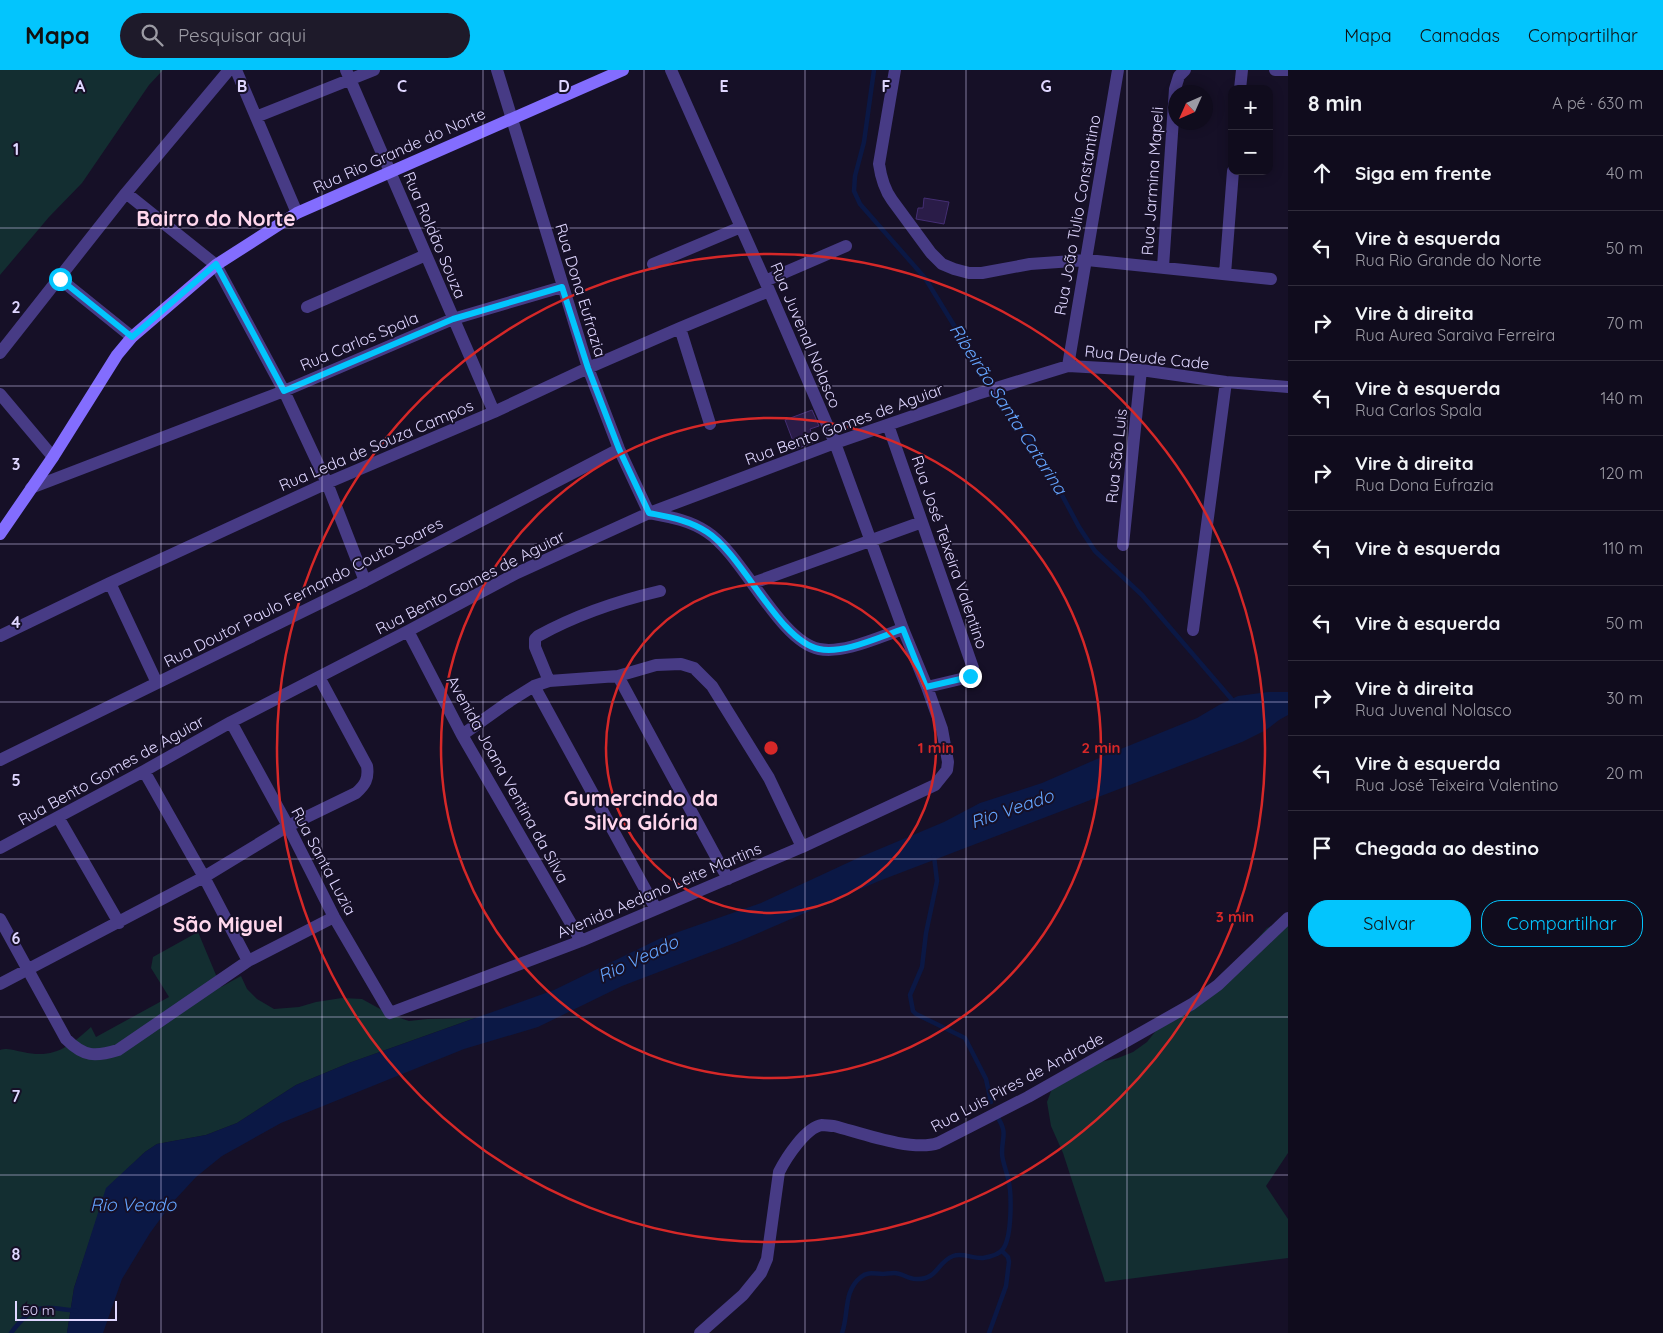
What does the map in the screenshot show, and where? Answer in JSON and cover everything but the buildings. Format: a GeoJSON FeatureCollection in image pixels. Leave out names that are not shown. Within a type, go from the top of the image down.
{"type":"FeatureCollection","features":[{"type":"Feature","properties":{"kind":"main road","name":"Rua Rio Grande do Norte"},"geometry":{"type":"LineString","coordinates":[[0,534],[53,457],[110,366],[132,337],[216,264],[296,213],[623,70]]}},
{"type":"Feature","properties":{"kind":"street"},"geometry":{"type":"LineString","coordinates":[[0,353],[126,194],[229,70]]}},
{"type":"Feature","properties":{"kind":"street"},"geometry":{"type":"LineString","coordinates":[[236,70],[296,213]]}},
{"type":"Feature","properties":{"kind":"street"},"geometry":{"type":"LineString","coordinates":[[256,117],[348,75],[374,70]]}},
{"type":"Feature","properties":{"kind":"street","name":"Rua Dona Eufrazia"},"geometry":{"type":"LineString","coordinates":[[497,70],[588,368],[619,449],[649,513]]}},
{"type":"Feature","properties":{"kind":"street","name":"Rua Juvenal Nolasco"},"geometry":{"type":"LineString","coordinates":[[671,70],[835,443],[942,729],[948,762],[947,770],[935,785]]}},
{"type":"Feature","properties":{"kind":"street"},"geometry":{"type":"LineString","coordinates":[[896,70],[879,164],[881,178],[892,200],[931,253],[942,264],[962,271],[982,273],[1030,264],[1087,260],[1271,279]]}},
{"type":"Feature","properties":{"kind":"street","name":"Rua João Tulio Constantino"},"geometry":{"type":"LineString","coordinates":[[1068,366],[1118,70]]}},
{"type":"Feature","properties":{"kind":"street","name":"Rua Jarmina Mapeli"},"geometry":{"type":"LineString","coordinates":[[1163,267],[1175,89],[1179,76],[1185,70]]}},
{"type":"Feature","properties":{"kind":"street"},"geometry":{"type":"LineString","coordinates":[[1240,85],[1242,70]]}},
{"type":"Feature","properties":{"kind":"street"},"geometry":{"type":"LineString","coordinates":[[1275,70],[1288,70]]}},
{"type":"Feature","properties":{"kind":"street","name":"Rua Roldão Souza"},"geometry":{"type":"LineString","coordinates":[[348,75],[494,412]]}},
{"type":"Feature","properties":{"kind":"street"},"geometry":{"type":"LineString","coordinates":[[1225,274],[1233,175]]}},
{"type":"Feature","properties":{"kind":"street"},"geometry":{"type":"LineString","coordinates":[[126,194],[216,264],[284,391],[327,483],[365,581]]}},
{"type":"Feature","properties":{"kind":"street"},"geometry":{"type":"LineString","coordinates":[[653,264],[741,227]]}},
{"type":"Feature","properties":{"kind":"street","name":"Rua Leda de Souza Campos"},"geometry":{"type":"LineString","coordinates":[[0,636],[110,582],[327,483],[494,412],[680,328],[846,246]]}},
{"type":"Feature","properties":{"kind":"street"},"geometry":{"type":"LineString","coordinates":[[307,307],[426,255]]}},
{"type":"Feature","properties":{"kind":"street"},"geometry":{"type":"LineString","coordinates":[[60,279],[132,337]]}},
{"type":"Feature","properties":{"kind":"street","name":"Rua Carlos Spala"},"geometry":{"type":"LineString","coordinates":[[32,488],[284,391],[453,319],[562,287]]}},
{"type":"Feature","properties":{"kind":"street"},"geometry":{"type":"LineString","coordinates":[[680,328],[710,424]]}},
{"type":"Feature","properties":{"kind":"street","name":"Rua Deude Cade"},"geometry":{"type":"LineString","coordinates":[[977,394],[1068,366],[1142,370],[1226,382],[1288,387]]}},
{"type":"Feature","properties":{"kind":"street","name":"Rua São Luis"},"geometry":{"type":"LineString","coordinates":[[1123,545],[1142,370]]}},
{"type":"Feature","properties":{"kind":"street"},"geometry":{"type":"LineString","coordinates":[[1193,630],[1226,382]]}},
{"type":"Feature","properties":{"kind":"street"},"geometry":{"type":"LineString","coordinates":[[0,394],[53,457]]}},
{"type":"Feature","properties":{"kind":"street","name":"Rua Bento Gomes de Aguiar"},"geometry":{"type":"LineString","coordinates":[[0,848],[231,722],[517,573],[649,513],[835,443],[977,394]]}},
{"type":"Feature","properties":{"kind":"street","name":"Rua José Teixeira Valentino"},"geometry":{"type":"LineString","coordinates":[[888,425],[973,668],[970,676],[926,687]]}},
{"type":"Feature","properties":{"kind":"street","name":"Rua Doutor Paulo Fernando Couto Soares"},"geometry":{"type":"LineString","coordinates":[[0,760],[365,581],[619,449]]}},
{"type":"Feature","properties":{"kind":"street"},"geometry":{"type":"LineString","coordinates":[[649,513],[689,522],[708,533],[720,544],[753,583],[780,620],[799,639],[818,649],[838,650],[903,629]]}},
{"type":"Feature","properties":{"kind":"street"},"geometry":{"type":"LineString","coordinates":[[753,583],[922,522]]}},
{"type":"Feature","properties":{"kind":"street"},"geometry":{"type":"LineString","coordinates":[[110,582],[157,684]]}},
{"type":"Feature","properties":{"kind":"street"},"geometry":{"type":"LineString","coordinates":[[550,681],[535,647],[534,639],[601,607],[660,591]]}},
{"type":"Feature","properties":{"kind":"street","name":"Avenida Joana Ventina da Silva"},"geometry":{"type":"LineString","coordinates":[[408,631],[462,735],[581,941]]}},
{"type":"Feature","properties":{"kind":"street"},"geometry":{"type":"LineString","coordinates":[[462,735],[514,698],[534,686],[550,681],[618,676],[668,663],[694,668],[712,686],[769,778],[802,847]]}},
{"type":"Feature","properties":{"kind":"street"},"geometry":{"type":"LineString","coordinates":[[618,676],[728,878]]}},
{"type":"Feature","properties":{"kind":"street"},"geometry":{"type":"LineString","coordinates":[[0,984],[204,877],[288,826],[356,793],[363,786],[368,773],[367,766],[319,677]]}},
{"type":"Feature","properties":{"kind":"street"},"geometry":{"type":"LineString","coordinates":[[534,686],[656,909]]}},
{"type":"Feature","properties":{"kind":"street","name":"Rua Santa Luzia"},"geometry":{"type":"LineString","coordinates":[[231,722],[288,826],[334,917],[390,1013]]}},
{"type":"Feature","properties":{"kind":"street"},"geometry":{"type":"LineString","coordinates":[[144,771],[204,877],[248,961]]}},
{"type":"Feature","properties":{"kind":"street","name":"Avenida Aedano Leite Martins"},"geometry":{"type":"LineString","coordinates":[[390,1013],[581,941],[802,847],[935,785]]}},
{"type":"Feature","properties":{"kind":"street"},"geometry":{"type":"LineString","coordinates":[[58,817],[119,923]]}},
{"type":"Feature","properties":{"kind":"street"},"geometry":{"type":"LineString","coordinates":[[0,919],[66,1039],[76,1049],[89,1054],[102,1054],[118,1050],[248,961],[334,917]]}},
{"type":"Feature","properties":{"kind":"street","name":"Rua Luis Pires de Andrade"},"geometry":{"type":"LineString","coordinates":[[700,1333],[743,1295],[761,1273],[767,1258],[779,1172],[805,1135],[812,1129],[822,1125],[834,1126],[914,1146],[930,1146],[938,1143],[1028,1097],[1192,1004],[1218,985],[1288,918]]}},
{"type":"Feature","properties":{"kind":"green space"},"geometry":{"type":"Polygon","coordinates":[[[0,70],[163,70],[149,85],[82,183],[49,217],[0,275],[0,70]]]}},
{"type":"Feature","properties":{"kind":"green space"},"geometry":{"type":"Polygon","coordinates":[[[1288,919],[1288,1153],[1266,1186],[1288,1219],[1288,1258],[1105,1282],[1063,1153],[1051,1126],[1047,1102],[1053,1086],[1082,1066],[1118,1058],[1133,1052],[1147,1042],[1162,1023],[1223,978],[1267,928],[1288,919]]]}},
{"type":"Feature","properties":{"kind":"green space"},"geometry":{"type":"Polygon","coordinates":[[[198,932],[221,987],[241,976],[247,989],[257,999],[274,1009],[299,1007],[342,998],[362,999],[391,1015],[409,1021],[475,1018],[349,1063],[296,1085],[237,1123],[206,1135],[157,1144],[145,1152],[107,1188],[74,1288],[67,1333],[0,1333],[0,1050],[9,1049],[44,1054],[60,1050],[68,1046],[91,1027],[96,1037],[169,997],[151,968],[153,957],[198,932]]]}},
{"type":"Feature","properties":{"kind":"water","name":"Rio Veado"},"geometry":{"type":"Polygon","coordinates":[[[1268,692],[1288,692],[1288,715],[1266,730],[1242,742],[879,881],[740,941],[622,986],[538,1027],[464,1049],[281,1123],[222,1156],[196,1177],[172,1203],[150,1233],[122,1279],[103,1333],[67,1333],[74,1288],[106,1188],[145,1152],[157,1144],[206,1135],[237,1123],[296,1085],[349,1063],[554,990],[661,938],[761,903],[858,858],[944,822],[980,803],[1042,783],[1197,718],[1238,696],[1268,692]]]}},
{"type":"Feature","properties":{"kind":"waterway","name":"Ribeirão Santa Catarina"},"geometry":{"type":"LineString","coordinates":[[874,70],[864,142],[855,176],[854,191],[860,204],[925,278],[1047,467],[1079,527],[1095,551],[1142,595],[1234,702]]}},
{"type":"Feature","properties":{"kind":"waterway"},"geometry":{"type":"LineString","coordinates":[[934,856],[937,881],[926,933],[922,967],[910,995],[913,1011],[965,1038],[986,1079],[991,1102]]}},
{"type":"Feature","properties":{"kind":"waterway"},"geometry":{"type":"LineString","coordinates":[[842,1333],[851,1289],[864,1275],[869,1273],[894,1273],[913,1279],[923,1279],[933,1274],[944,1262],[953,1256],[983,1258],[996,1254],[1003,1249],[1010,1225],[1010,1194],[1002,1156],[1004,1134],[997,1116]]}},
{"type":"Feature","properties":{"kind":"waterway"},"geometry":{"type":"LineString","coordinates":[[989,1333],[1006,1286],[1009,1262],[1008,1257],[1002,1251]]}},
{"type":"Feature","properties":{"kind":"waterway"},"geometry":{"type":"LineString","coordinates":[[11,1333],[26,1316],[39,1309],[55,1308],[76,1311]]}},
{"type":"Feature","properties":{"kind":"district","name":"Bairro do Norte"},"geometry":{"type":"Point","coordinates":[216,219]}},
{"type":"Feature","properties":{"kind":"district","name":"Gumercindo da Silva Glória"},"geometry":{"type":"Point","coordinates":[641,811]}},
{"type":"Feature","properties":{"kind":"district","name":"São Miguel"},"geometry":{"type":"Point","coordinates":[228,925]}},
{"type":"Feature","properties":{"kind":"route"},"geometry":{"type":"LineString","coordinates":[[60,279],[132,337],[216,264],[284,391],[453,319],[562,287],[588,368],[619,449],[649,513],[689,522],[708,533],[720,544],[753,583],[780,620],[799,639],[811,646],[818,649],[838,650],[903,629],[926,687],[970,676]]}}]}
